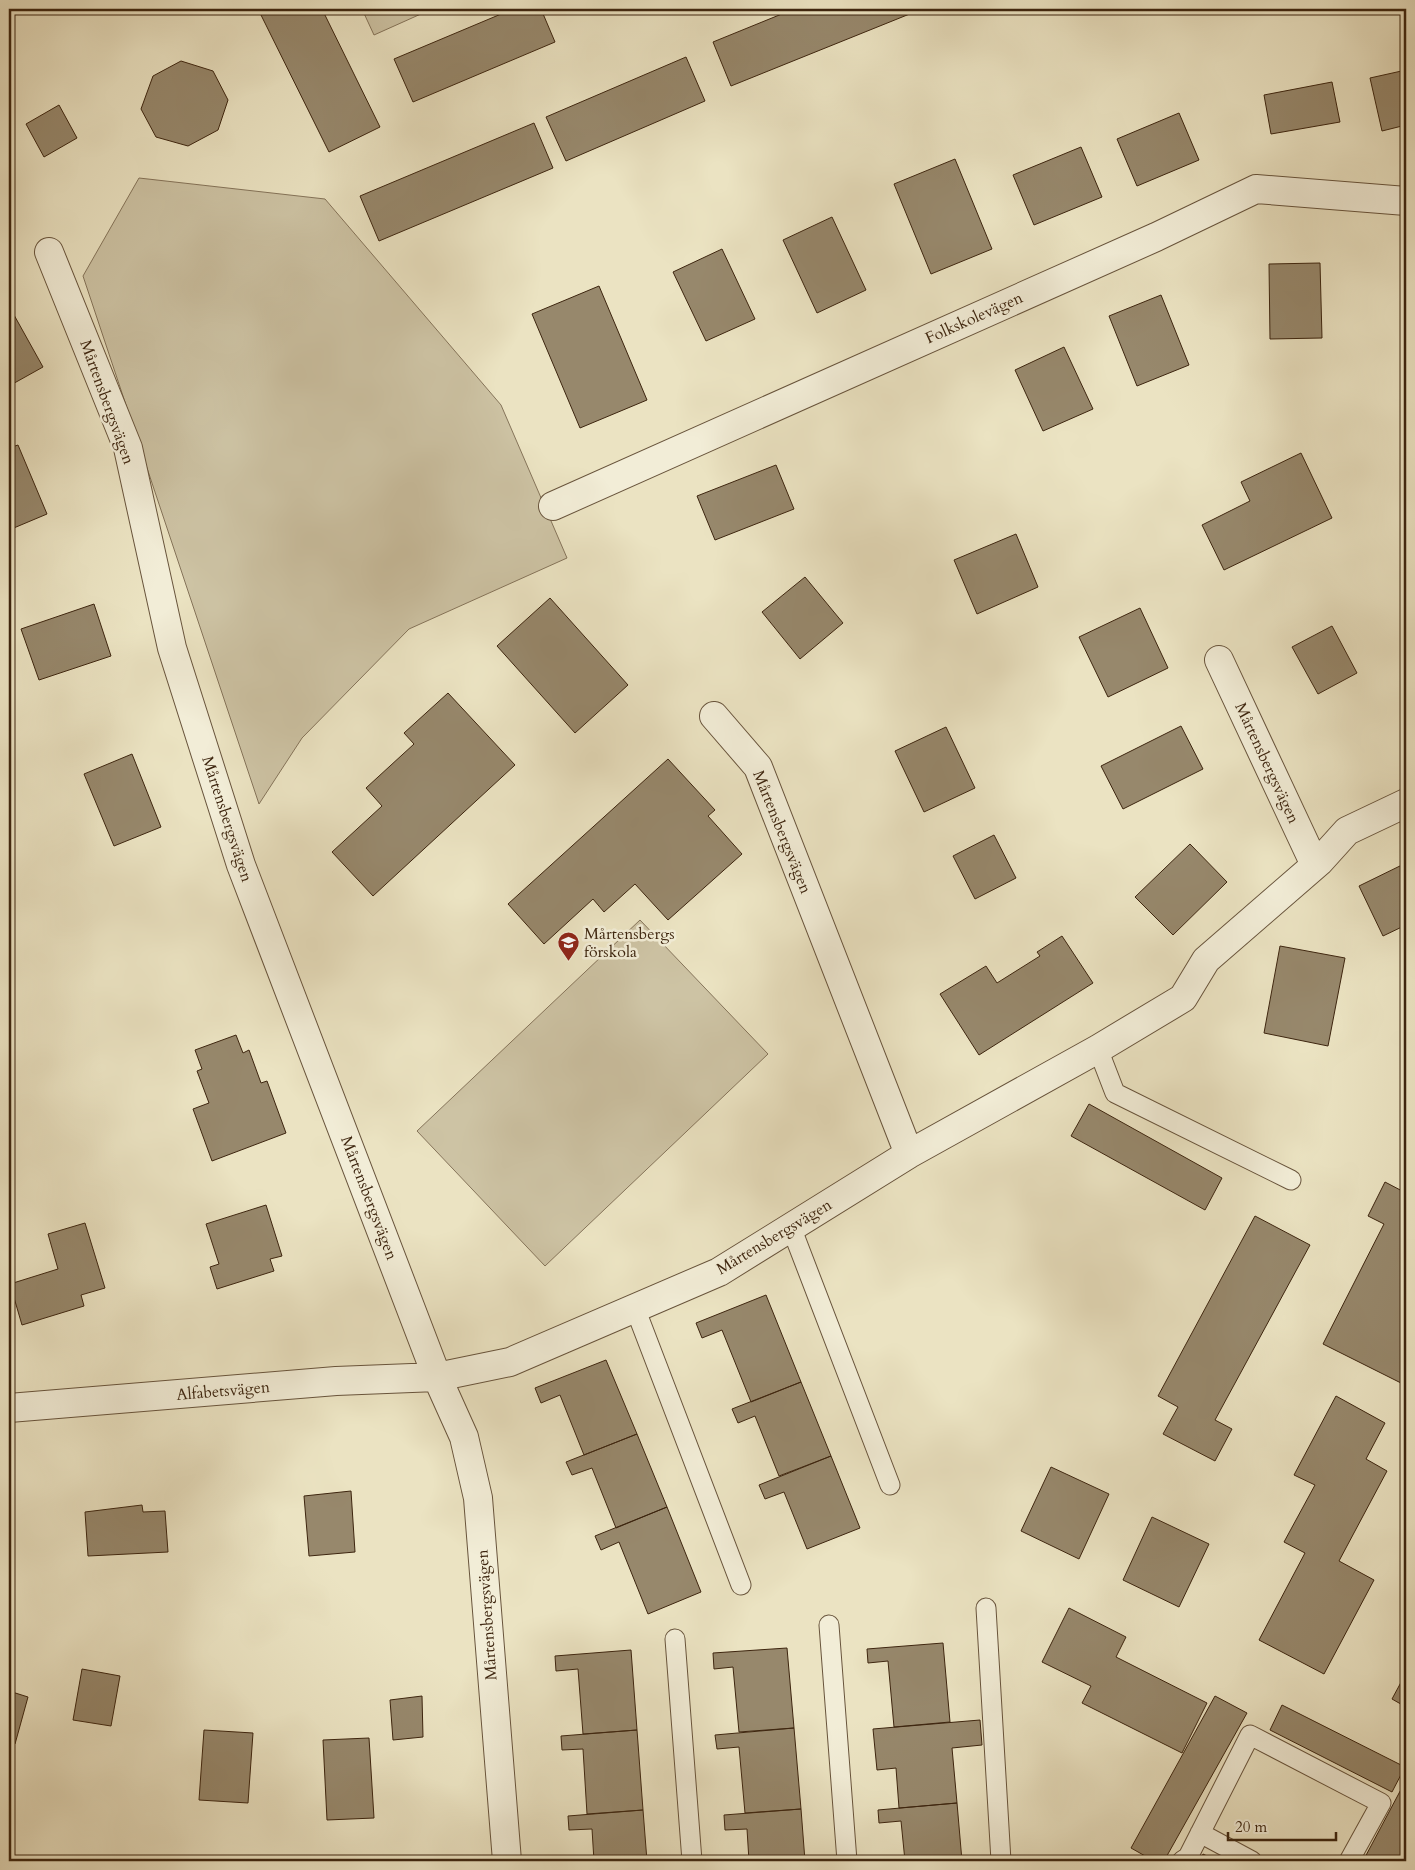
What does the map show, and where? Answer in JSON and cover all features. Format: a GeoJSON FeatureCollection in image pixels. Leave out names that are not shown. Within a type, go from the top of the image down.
{"type":"FeatureCollection","features":[{"type":"Feature","properties":{"kind":"street","name":"Folkskolevägen"},"geometry":{"type":"LineString","coordinates":[[553,506],[1156,237],[1256,189],[1406,200]]}},
{"type":"Feature","properties":{"kind":"street","name":"Mårtensbergsvägen"},"geometry":{"type":"LineString","coordinates":[[49,252],[128,448],[172,648],[241,866],[437,1377],[464,1437],[478,1498],[507,1861]]}},
{"type":"Feature","properties":{"kind":"street","name":"Mårtensbergsvägen"},"geometry":{"type":"LineString","coordinates":[[1218,660],[1316,866]]}},
{"type":"Feature","properties":{"kind":"street","name":"Mårtensbergsvägen"},"geometry":{"type":"LineString","coordinates":[[714,716],[758,767],[909,1154]]}},
{"type":"Feature","properties":{"kind":"street","name":"Mårtensbergsvägen"},"geometry":{"type":"LineString","coordinates":[[437,1377],[510,1362],[718,1272],[909,1154],[1098,1049],[1183,998],[1206,960],[1316,866],[1347,831],[1406,803]]}},
{"type":"Feature","properties":{"kind":"street","name":"Alfabetsvägen"},"geometry":{"type":"LineString","coordinates":[[9,1408],[336,1381],[437,1377]]}},
{"type":"Feature","properties":{"kind":"lane"},"geometry":{"type":"LineString","coordinates":[[1098,1049],[1115,1092],[1291,1180]]}},
{"type":"Feature","properties":{"kind":"lane"},"geometry":{"type":"LineString","coordinates":[[791,1226],[890,1485]]}},
{"type":"Feature","properties":{"kind":"lane"},"geometry":{"type":"LineString","coordinates":[[635,1308],[741,1585]]}},
{"type":"Feature","properties":{"kind":"lane"},"geometry":{"type":"LineString","coordinates":[[986,1608],[1001,1861]]}},
{"type":"Feature","properties":{"kind":"lane"},"geometry":{"type":"LineString","coordinates":[[829,1625],[846,1861]]}},
{"type":"Feature","properties":{"kind":"lane"},"geometry":{"type":"LineString","coordinates":[[675,1639],[692,1861]]}},
{"type":"Feature","properties":{"kind":"lane"},"geometry":{"type":"LineString","coordinates":[[1182,1861],[1188,1857],[1250,1736],[1381,1803],[1350,1861]]}},
{"type":"Feature","properties":{"kind":"lane"},"geometry":{"type":"LineString","coordinates":[[1200,1833],[1252,1861]]}},
{"type":"Feature","properties":{"kind":"shaded area"},"geometry":{"type":"Polygon","coordinates":[[[362,9],[432,9],[374,35],[362,9]]]}},
{"type":"Feature","properties":{"kind":"shaded area"},"geometry":{"type":"Polygon","coordinates":[[[139,178],[325,199],[501,405],[567,558],[409,629],[302,738],[259,804],[83,276],[139,178]]]}},
{"type":"Feature","properties":{"kind":"shaded area"},"geometry":{"type":"Polygon","coordinates":[[[640,920],[768,1054],[545,1266],[417,1131],[640,920]]]}},
{"type":"Feature","properties":{"kind":"building"},"geometry":{"type":"Polygon","coordinates":[[[258,9],[322,9],[380,127],[329,152],[258,9]]]}},
{"type":"Feature","properties":{"kind":"building"},"geometry":{"type":"Polygon","coordinates":[[[513,9],[541,9],[555,42],[413,102],[394,59],[513,9]]]}},
{"type":"Feature","properties":{"kind":"building"},"geometry":{"type":"Polygon","coordinates":[[[794,9],[922,9],[731,86],[713,42],[794,9]]]}},
{"type":"Feature","properties":{"kind":"building"},"geometry":{"type":"Polygon","coordinates":[[[686,57],[705,101],[566,161],[546,117],[686,57]]]}},
{"type":"Feature","properties":{"kind":"building"},"geometry":{"type":"Polygon","coordinates":[[[181,61],[213,71],[228,100],[218,130],[188,146],[156,137],[141,109],[153,76],[181,61]]]}},
{"type":"Feature","properties":{"kind":"building"},"geometry":{"type":"Polygon","coordinates":[[[1406,70],[1406,125],[1382,131],[1370,78],[1406,70]]]}},
{"type":"Feature","properties":{"kind":"building"},"geometry":{"type":"Polygon","coordinates":[[[1332,82],[1340,122],[1271,134],[1264,95],[1332,82]]]}},
{"type":"Feature","properties":{"kind":"building"},"geometry":{"type":"Polygon","coordinates":[[[59,105],[77,138],[44,157],[26,124],[59,105]]]}},
{"type":"Feature","properties":{"kind":"building"},"geometry":{"type":"Polygon","coordinates":[[[1179,113],[1199,160],[1137,186],[1117,139],[1179,113]]]}},
{"type":"Feature","properties":{"kind":"building"},"geometry":{"type":"Polygon","coordinates":[[[534,123],[553,168],[379,241],[360,196],[534,123]]]}},
{"type":"Feature","properties":{"kind":"building"},"geometry":{"type":"Polygon","coordinates":[[[1081,147],[1102,197],[1034,225],[1013,175],[1081,147]]]}},
{"type":"Feature","properties":{"kind":"building"},"geometry":{"type":"Polygon","coordinates":[[[955,159],[992,249],[931,274],[894,184],[955,159]]]}},
{"type":"Feature","properties":{"kind":"building"},"geometry":{"type":"Polygon","coordinates":[[[832,217],[866,290],[817,313],[783,240],[832,217]]]}},
{"type":"Feature","properties":{"kind":"building"},"geometry":{"type":"Polygon","coordinates":[[[722,249],[755,319],[706,341],[673,272],[722,249]]]}},
{"type":"Feature","properties":{"kind":"building"},"geometry":{"type":"Polygon","coordinates":[[[1320,263],[1322,338],[1270,339],[1269,264],[1320,263]]]}},
{"type":"Feature","properties":{"kind":"building"},"geometry":{"type":"Polygon","coordinates":[[[599,286],[647,400],[580,428],[532,314],[599,286]]]}},
{"type":"Feature","properties":{"kind":"building"},"geometry":{"type":"Polygon","coordinates":[[[1161,295],[1189,365],[1137,386],[1109,316],[1161,295]]]}},
{"type":"Feature","properties":{"kind":"building"},"geometry":{"type":"Polygon","coordinates":[[[9,306],[43,367],[9,386],[9,306]]]}},
{"type":"Feature","properties":{"kind":"building"},"geometry":{"type":"Polygon","coordinates":[[[1064,347],[1093,409],[1043,431],[1015,370],[1064,347]]]}},
{"type":"Feature","properties":{"kind":"building"},"geometry":{"type":"Polygon","coordinates":[[[18,445],[47,514],[9,530],[9,448],[18,445]]]}},
{"type":"Feature","properties":{"kind":"building"},"geometry":{"type":"Polygon","coordinates":[[[1301,453],[1332,518],[1224,570],[1202,525],[1250,501],[1241,482],[1301,453]]]}},
{"type":"Feature","properties":{"kind":"building"},"geometry":{"type":"Polygon","coordinates":[[[776,465],[794,509],[715,540],[697,496],[776,465]]]}},
{"type":"Feature","properties":{"kind":"building"},"geometry":{"type":"Polygon","coordinates":[[[1016,534],[1038,587],[977,614],[954,560],[1016,534]]]}},
{"type":"Feature","properties":{"kind":"building"},"geometry":{"type":"Polygon","coordinates":[[[805,577],[843,623],[800,659],[762,612],[805,577]]]}},
{"type":"Feature","properties":{"kind":"building"},"geometry":{"type":"Polygon","coordinates":[[[550,598],[628,685],[575,733],[497,646],[550,598]]]}},
{"type":"Feature","properties":{"kind":"building"},"geometry":{"type":"Polygon","coordinates":[[[94,604],[111,656],[39,680],[21,629],[94,604]]]}},
{"type":"Feature","properties":{"kind":"building"},"geometry":{"type":"Polygon","coordinates":[[[1140,608],[1168,668],[1108,697],[1079,637],[1140,608]]]}},
{"type":"Feature","properties":{"kind":"building"},"geometry":{"type":"Polygon","coordinates":[[[1332,626],[1357,673],[1318,694],[1292,647],[1332,626]]]}},
{"type":"Feature","properties":{"kind":"building"},"geometry":{"type":"Polygon","coordinates":[[[448,693],[515,765],[373,896],[332,852],[382,806],[366,788],[414,744],[404,733],[448,693]]]}},
{"type":"Feature","properties":{"kind":"building"},"geometry":{"type":"Polygon","coordinates":[[[1181,726],[1203,769],[1123,809],[1101,766],[1181,726]]]}},
{"type":"Feature","properties":{"kind":"building"},"geometry":{"type":"Polygon","coordinates":[[[946,727],[975,788],[924,812],[895,751],[946,727]]]}},
{"type":"Feature","properties":{"kind":"building"},"geometry":{"type":"Polygon","coordinates":[[[132,754],[161,827],[114,846],[84,774],[132,754]]]}},
{"type":"Feature","properties":{"kind":"building"},"geometry":{"type":"Polygon","coordinates":[[[668,759],[715,810],[708,816],[742,854],[668,920],[635,884],[604,912],[593,899],[544,944],[508,904],[668,759]]]}},
{"type":"Feature","properties":{"kind":"building"},"geometry":{"type":"Polygon","coordinates":[[[994,835],[1016,878],[975,899],[953,856],[994,835]]]}},
{"type":"Feature","properties":{"kind":"building"},"geometry":{"type":"Polygon","coordinates":[[[1190,844],[1227,882],[1173,935],[1135,897],[1190,844]]]}},
{"type":"Feature","properties":{"kind":"building"},"geometry":{"type":"Polygon","coordinates":[[[1406,863],[1406,925],[1383,936],[1359,886],[1406,863]]]}},
{"type":"Feature","properties":{"kind":"building"},"geometry":{"type":"Polygon","coordinates":[[[1062,936],[1093,983],[979,1055],[940,994],[986,966],[997,983],[1040,956],[1037,952],[1062,936]]]}},
{"type":"Feature","properties":{"kind":"building"},"geometry":{"type":"Polygon","coordinates":[[[1280,946],[1345,958],[1328,1046],[1264,1033],[1280,946]]]}},
{"type":"Feature","properties":{"kind":"building"},"geometry":{"type":"Polygon","coordinates":[[[236,1035],[243,1053],[249,1050],[261,1083],[267,1081],[286,1133],[212,1161],[193,1109],[209,1103],[197,1071],[202,1069],[195,1050],[236,1035]]]}},
{"type":"Feature","properties":{"kind":"building"},"geometry":{"type":"Polygon","coordinates":[[[1089,1104],[1222,1178],[1205,1210],[1071,1136],[1089,1104]]]}},
{"type":"Feature","properties":{"kind":"building"},"geometry":{"type":"Polygon","coordinates":[[[1385,1182],[1406,1193],[1406,1378],[1403,1384],[1323,1344],[1384,1224],[1368,1216],[1385,1182]]]}},
{"type":"Feature","properties":{"kind":"building"},"geometry":{"type":"Polygon","coordinates":[[[266,1205],[282,1256],[270,1259],[274,1271],[217,1289],[210,1267],[219,1264],[206,1224],[266,1205]]]}},
{"type":"Feature","properties":{"kind":"building"},"geometry":{"type":"Polygon","coordinates":[[[1255,1216],[1310,1245],[1215,1420],[1232,1429],[1215,1461],[1163,1434],[1178,1407],[1158,1396],[1255,1216]]]}},
{"type":"Feature","properties":{"kind":"building"},"geometry":{"type":"Polygon","coordinates":[[[85,1223],[105,1288],[81,1295],[84,1306],[22,1325],[10,1284],[58,1269],[48,1234],[85,1223]]]}},
{"type":"Feature","properties":{"kind":"building"},"geometry":{"type":"Polygon","coordinates":[[[766,1295],[801,1382],[751,1402],[722,1330],[702,1338],[696,1323],[766,1295]]]}},
{"type":"Feature","properties":{"kind":"building"},"geometry":{"type":"Polygon","coordinates":[[[606,1360],[637,1434],[584,1455],[560,1395],[541,1403],[535,1388],[606,1360]]]}},
{"type":"Feature","properties":{"kind":"building"},"geometry":{"type":"Polygon","coordinates":[[[801,1382],[831,1456],[779,1476],[755,1416],[738,1423],[732,1409],[801,1382]]]}},
{"type":"Feature","properties":{"kind":"building"},"geometry":{"type":"Polygon","coordinates":[[[1336,1396],[1385,1423],[1366,1459],[1387,1471],[1339,1561],[1374,1580],[1324,1674],[1259,1640],[1305,1553],[1284,1542],[1315,1485],[1294,1475],[1336,1396]]]}},
{"type":"Feature","properties":{"kind":"building"},"geometry":{"type":"Polygon","coordinates":[[[637,1434],[667,1507],[616,1528],[592,1468],[572,1475],[566,1462],[637,1434]]]}},
{"type":"Feature","properties":{"kind":"building"},"geometry":{"type":"Polygon","coordinates":[[[831,1456],[860,1528],[807,1549],[784,1492],[765,1499],[759,1485],[831,1456]]]}},
{"type":"Feature","properties":{"kind":"building"},"geometry":{"type":"Polygon","coordinates":[[[1051,1467],[1109,1494],[1079,1559],[1021,1531],[1051,1467]]]}},
{"type":"Feature","properties":{"kind":"building"},"geometry":{"type":"Polygon","coordinates":[[[351,1491],[355,1552],[309,1556],[304,1496],[351,1491]]]}},
{"type":"Feature","properties":{"kind":"building"},"geometry":{"type":"Polygon","coordinates":[[[142,1505],[143,1512],[165,1511],[168,1552],[88,1556],[85,1512],[142,1505]]]}},
{"type":"Feature","properties":{"kind":"building"},"geometry":{"type":"Polygon","coordinates":[[[667,1507],[701,1592],[648,1614],[619,1542],[601,1550],[595,1536],[667,1507]]]}},
{"type":"Feature","properties":{"kind":"building"},"geometry":{"type":"Polygon","coordinates":[[[1152,1517],[1209,1544],[1179,1607],[1123,1580],[1152,1517]]]}},
{"type":"Feature","properties":{"kind":"building"},"geometry":{"type":"Polygon","coordinates":[[[1069,1608],[1126,1637],[1116,1657],[1207,1703],[1182,1753],[1082,1703],[1091,1686],[1042,1662],[1069,1608]]]}},
{"type":"Feature","properties":{"kind":"building"},"geometry":{"type":"Polygon","coordinates":[[[943,1643],[950,1722],[894,1727],[888,1661],[868,1663],[867,1649],[943,1643]]]}},
{"type":"Feature","properties":{"kind":"building"},"geometry":{"type":"Polygon","coordinates":[[[787,1648],[794,1728],[739,1732],[733,1667],[714,1669],[713,1653],[787,1648]]]}},
{"type":"Feature","properties":{"kind":"building"},"geometry":{"type":"Polygon","coordinates":[[[631,1650],[637,1730],[583,1734],[578,1669],[556,1671],[555,1656],[631,1650]]]}},
{"type":"Feature","properties":{"kind":"building"},"geometry":{"type":"Polygon","coordinates":[[[82,1669],[120,1676],[111,1726],[73,1720],[82,1669]]]}},
{"type":"Feature","properties":{"kind":"building"},"geometry":{"type":"Polygon","coordinates":[[[1406,1673],[1406,1707],[1392,1699],[1406,1673]]]}},
{"type":"Feature","properties":{"kind":"building"},"geometry":{"type":"Polygon","coordinates":[[[9,1691],[28,1697],[15,1744],[9,1742],[9,1691]]]}},
{"type":"Feature","properties":{"kind":"building"},"geometry":{"type":"Polygon","coordinates":[[[422,1696],[423,1737],[393,1740],[390,1700],[422,1696]]]}},
{"type":"Feature","properties":{"kind":"building"},"geometry":{"type":"Polygon","coordinates":[[[1215,1696],[1247,1713],[1164,1861],[1154,1861],[1131,1848],[1215,1696]]]}},
{"type":"Feature","properties":{"kind":"building"},"geometry":{"type":"Polygon","coordinates":[[[1282,1705],[1405,1767],[1392,1792],[1270,1730],[1282,1705]]]}},
{"type":"Feature","properties":{"kind":"building"},"geometry":{"type":"Polygon","coordinates":[[[980,1720],[982,1745],[952,1748],[957,1803],[899,1808],[896,1768],[877,1770],[873,1729],[980,1720]]]}},
{"type":"Feature","properties":{"kind":"building"},"geometry":{"type":"Polygon","coordinates":[[[794,1728],[801,1809],[745,1813],[739,1747],[717,1749],[715,1735],[794,1728]]]}},
{"type":"Feature","properties":{"kind":"building"},"geometry":{"type":"Polygon","coordinates":[[[204,1730],[253,1733],[248,1803],[199,1800],[204,1730]]]}},
{"type":"Feature","properties":{"kind":"building"},"geometry":{"type":"Polygon","coordinates":[[[637,1730],[643,1810],[587,1814],[583,1749],[562,1750],[561,1736],[637,1730]]]}},
{"type":"Feature","properties":{"kind":"building"},"geometry":{"type":"Polygon","coordinates":[[[369,1738],[374,1818],[327,1820],[323,1740],[369,1738]]]}},
{"type":"Feature","properties":{"kind":"building"},"geometry":{"type":"Polygon","coordinates":[[[1406,1780],[1406,1855],[1403,1861],[1363,1861],[1406,1780]]]}},
{"type":"Feature","properties":{"kind":"building"},"geometry":{"type":"Polygon","coordinates":[[[957,1803],[962,1861],[905,1861],[901,1821],[879,1823],[878,1810],[957,1803]]]}},
{"type":"Feature","properties":{"kind":"building"},"geometry":{"type":"Polygon","coordinates":[[[801,1809],[805,1861],[749,1861],[747,1829],[725,1830],[724,1815],[801,1809]]]}},
{"type":"Feature","properties":{"kind":"building"},"geometry":{"type":"Polygon","coordinates":[[[643,1810],[647,1861],[594,1861],[592,1829],[569,1830],[568,1816],[643,1810]]]}},
{"type":"Feature","properties":{"kind":"building"},"geometry":{"type":"Polygon","coordinates":[[[1203,1854],[1217,1861],[1200,1861],[1203,1854]]]}},
{"type":"Feature","properties":{"kind":"place","name":"Mårtensbergs förskola"},"geometry":{"type":"Point","coordinates":[568,962]}}]}
